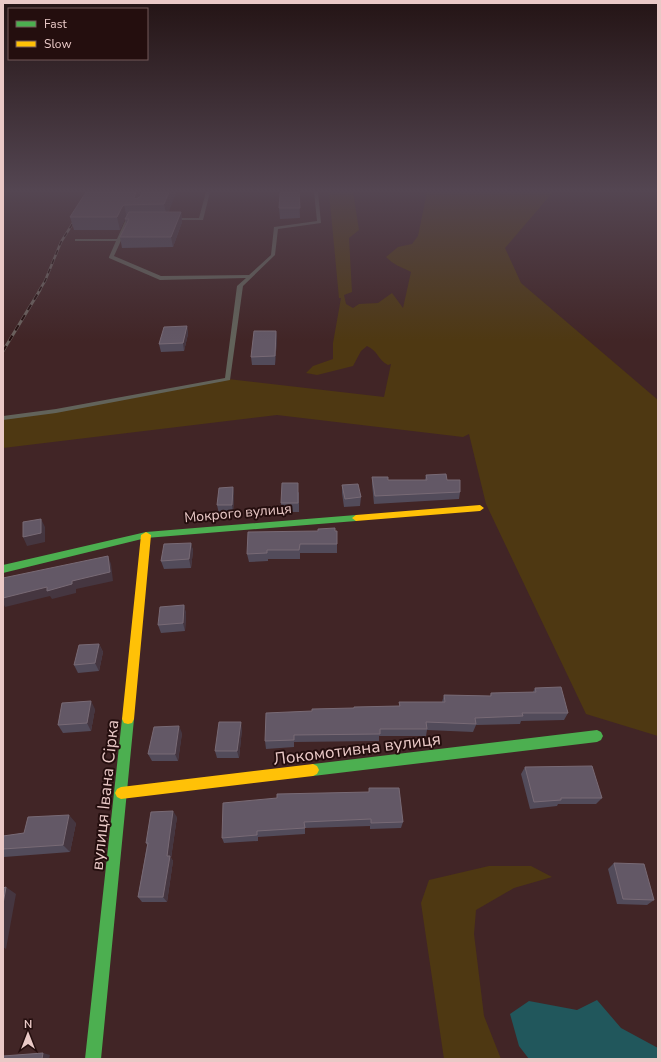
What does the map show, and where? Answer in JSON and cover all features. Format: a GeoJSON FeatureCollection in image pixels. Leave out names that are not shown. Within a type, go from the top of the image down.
{"type":"FeatureCollection","features":[{"type":"Feature","properties":{"kind":"street","name":"Мокрого вулиця"},"geometry":{"type":"LineString","coordinates":[[3,569],[146,535],[480,508]]}},
{"type":"Feature","properties":{"kind":"street","name":"вулиця Івана Сірка"},"geometry":{"type":"LineString","coordinates":[[93,1059],[146,535]]}},
{"type":"Feature","properties":{"kind":"street","name":"Локомотивна вулиця"},"geometry":{"type":"LineString","coordinates":[[121,793],[597,736]]}},
{"type":"Feature","properties":{"kind":"lane"},"geometry":{"type":"LineString","coordinates":[[118,242],[111,256],[160,278],[250,276]]}},
{"type":"Feature","properties":{"kind":"lane"},"geometry":{"type":"LineString","coordinates":[[3,418],[56,411],[228,379],[240,286],[273,255],[274,242]]}},
{"type":"Feature","properties":{"kind":"shaded area"},"geometry":{"type":"Polygon","coordinates":[[[334,242],[349,242],[352,292],[344,295],[346,304],[353,308],[359,304],[378,303],[392,293],[403,308],[411,272],[395,264],[386,257],[398,247],[412,244],[414,242],[511,242],[505,248],[521,283],[658,400],[658,736],[586,714],[486,504],[469,434],[463,437],[277,415],[3,448],[3,418],[56,411],[228,379],[384,397],[391,364],[388,365],[384,363],[374,351],[367,346],[361,351],[353,366],[317,375],[306,373],[313,366],[333,359],[333,343],[341,298],[339,298],[334,242]]]}},
{"type":"Feature","properties":{"kind":"shaded area"},"geometry":{"type":"Polygon","coordinates":[[[489,866],[531,866],[552,877],[514,888],[476,910],[474,934],[484,1016],[501,1059],[444,1059],[421,903],[429,880],[489,866]]]}},
{"type":"Feature","properties":{"kind":"water"},"geometry":{"type":"Polygon","coordinates":[[[597,1000],[621,1028],[658,1048],[658,1059],[529,1059],[519,1046],[510,1014],[529,1001],[577,1010],[597,1000]]]}},
{"type":"Feature","properties":{"kind":"building"},"geometry":{"type":"Polygon","coordinates":[[[187,326],[183,343],[159,344],[164,327],[187,326]]]}},
{"type":"Feature","properties":{"kind":"building"},"geometry":{"type":"Polygon","coordinates":[[[254,331],[276,331],[275,356],[251,357],[254,331]]]}},
{"type":"Feature","properties":{"kind":"building"},"geometry":{"type":"Polygon","coordinates":[[[446,474],[447,480],[460,480],[460,492],[375,496],[372,477],[388,477],[388,480],[427,480],[426,475],[446,474]]]}},
{"type":"Feature","properties":{"kind":"building"},"geometry":{"type":"Polygon","coordinates":[[[282,483],[298,483],[298,503],[281,503],[282,483]]]}},
{"type":"Feature","properties":{"kind":"building"},"geometry":{"type":"Polygon","coordinates":[[[358,484],[361,497],[345,499],[342,485],[358,484]]]}},
{"type":"Feature","properties":{"kind":"building"},"geometry":{"type":"Polygon","coordinates":[[[233,487],[232,505],[217,505],[219,488],[233,487]]]}},
{"type":"Feature","properties":{"kind":"building"},"geometry":{"type":"Polygon","coordinates":[[[41,519],[41,533],[23,537],[23,522],[41,519]]]}},
{"type":"Feature","properties":{"kind":"building"},"geometry":{"type":"Polygon","coordinates":[[[335,528],[335,531],[337,531],[337,544],[300,544],[299,550],[267,550],[267,553],[247,554],[248,532],[318,531],[318,529],[335,528]]]}},
{"type":"Feature","properties":{"kind":"building"},"geometry":{"type":"Polygon","coordinates":[[[191,543],[189,559],[161,561],[164,544],[191,543]]]}},
{"type":"Feature","properties":{"kind":"building"},"geometry":{"type":"Polygon","coordinates":[[[108,556],[110,572],[72,581],[72,584],[47,591],[47,587],[3,598],[3,578],[108,556]]]}},
{"type":"Feature","properties":{"kind":"building"},"geometry":{"type":"Polygon","coordinates":[[[184,605],[183,623],[158,625],[160,607],[184,605]]]}},
{"type":"Feature","properties":{"kind":"building"},"geometry":{"type":"Polygon","coordinates":[[[99,644],[95,663],[74,665],[79,645],[99,644]]]}},
{"type":"Feature","properties":{"kind":"building"},"geometry":{"type":"Polygon","coordinates":[[[561,687],[568,713],[522,713],[523,716],[475,718],[476,724],[426,722],[427,729],[380,729],[380,734],[294,735],[294,740],[265,741],[266,713],[312,711],[312,709],[400,706],[399,702],[445,702],[444,695],[491,696],[491,693],[536,692],[535,688],[561,687]]]}},
{"type":"Feature","properties":{"kind":"building"},"geometry":{"type":"Polygon","coordinates":[[[91,701],[87,723],[58,725],[62,703],[91,701]]]}},
{"type":"Feature","properties":{"kind":"building"},"geometry":{"type":"Polygon","coordinates":[[[219,722],[241,722],[237,751],[215,751],[219,722]]]}},
{"type":"Feature","properties":{"kind":"building"},"geometry":{"type":"Polygon","coordinates":[[[179,726],[175,754],[148,754],[154,727],[179,726]]]}},
{"type":"Feature","properties":{"kind":"building"},"geometry":{"type":"Polygon","coordinates":[[[592,766],[602,798],[561,798],[561,800],[534,802],[525,767],[592,766]]]}},
{"type":"Feature","properties":{"kind":"building"},"geometry":{"type":"Polygon","coordinates":[[[369,788],[399,788],[403,822],[371,823],[371,819],[304,822],[305,828],[257,831],[257,835],[222,838],[223,803],[277,798],[277,794],[369,792],[369,788]]]}},
{"type":"Feature","properties":{"kind":"building"},"geometry":{"type":"Polygon","coordinates":[[[173,811],[167,856],[170,856],[163,897],[138,897],[148,843],[146,843],[151,812],[173,811]]]}},
{"type":"Feature","properties":{"kind":"building"},"geometry":{"type":"Polygon","coordinates":[[[69,815],[63,845],[3,849],[3,836],[24,833],[28,817],[69,815]]]}},
{"type":"Feature","properties":{"kind":"building"},"geometry":{"type":"Polygon","coordinates":[[[614,863],[644,864],[654,900],[623,899],[614,863]]]}},
{"type":"Feature","properties":{"kind":"building"},"geometry":{"type":"Polygon","coordinates":[[[6,887],[3,904],[3,888],[6,887]]]}},
{"type":"Feature","properties":{"kind":"building"},"geometry":{"type":"Polygon","coordinates":[[[43,1053],[42,1059],[3,1059],[3,1056],[43,1053]]]}},
{"type":"Feature","properties":{"kind":"railway"},"geometry":{"type":"LineString","coordinates":[[39,291],[45,281],[61,242]]}},
{"type":"Feature","properties":{"kind":"railway"},"geometry":{"type":"LineString","coordinates":[[3,351],[40,290]]}},
{"type":"Feature","properties":{"kind":"traffic: fast"},"geometry":{"type":"LineString","coordinates":[[3,569],[146,535],[356,518]]}},
{"type":"Feature","properties":{"kind":"traffic: fast"},"geometry":{"type":"LineString","coordinates":[[93,1059],[128,719]]}},
{"type":"Feature","properties":{"kind":"traffic: fast"},"geometry":{"type":"LineString","coordinates":[[313,770],[597,736]]}},
{"type":"Feature","properties":{"kind":"traffic: slow"},"geometry":{"type":"LineString","coordinates":[[356,518],[480,508]]}},
{"type":"Feature","properties":{"kind":"traffic: slow"},"geometry":{"type":"LineString","coordinates":[[128,719],[146,535]]}},
{"type":"Feature","properties":{"kind":"traffic: slow"},"geometry":{"type":"LineString","coordinates":[[121,793],[313,770]]}}]}
